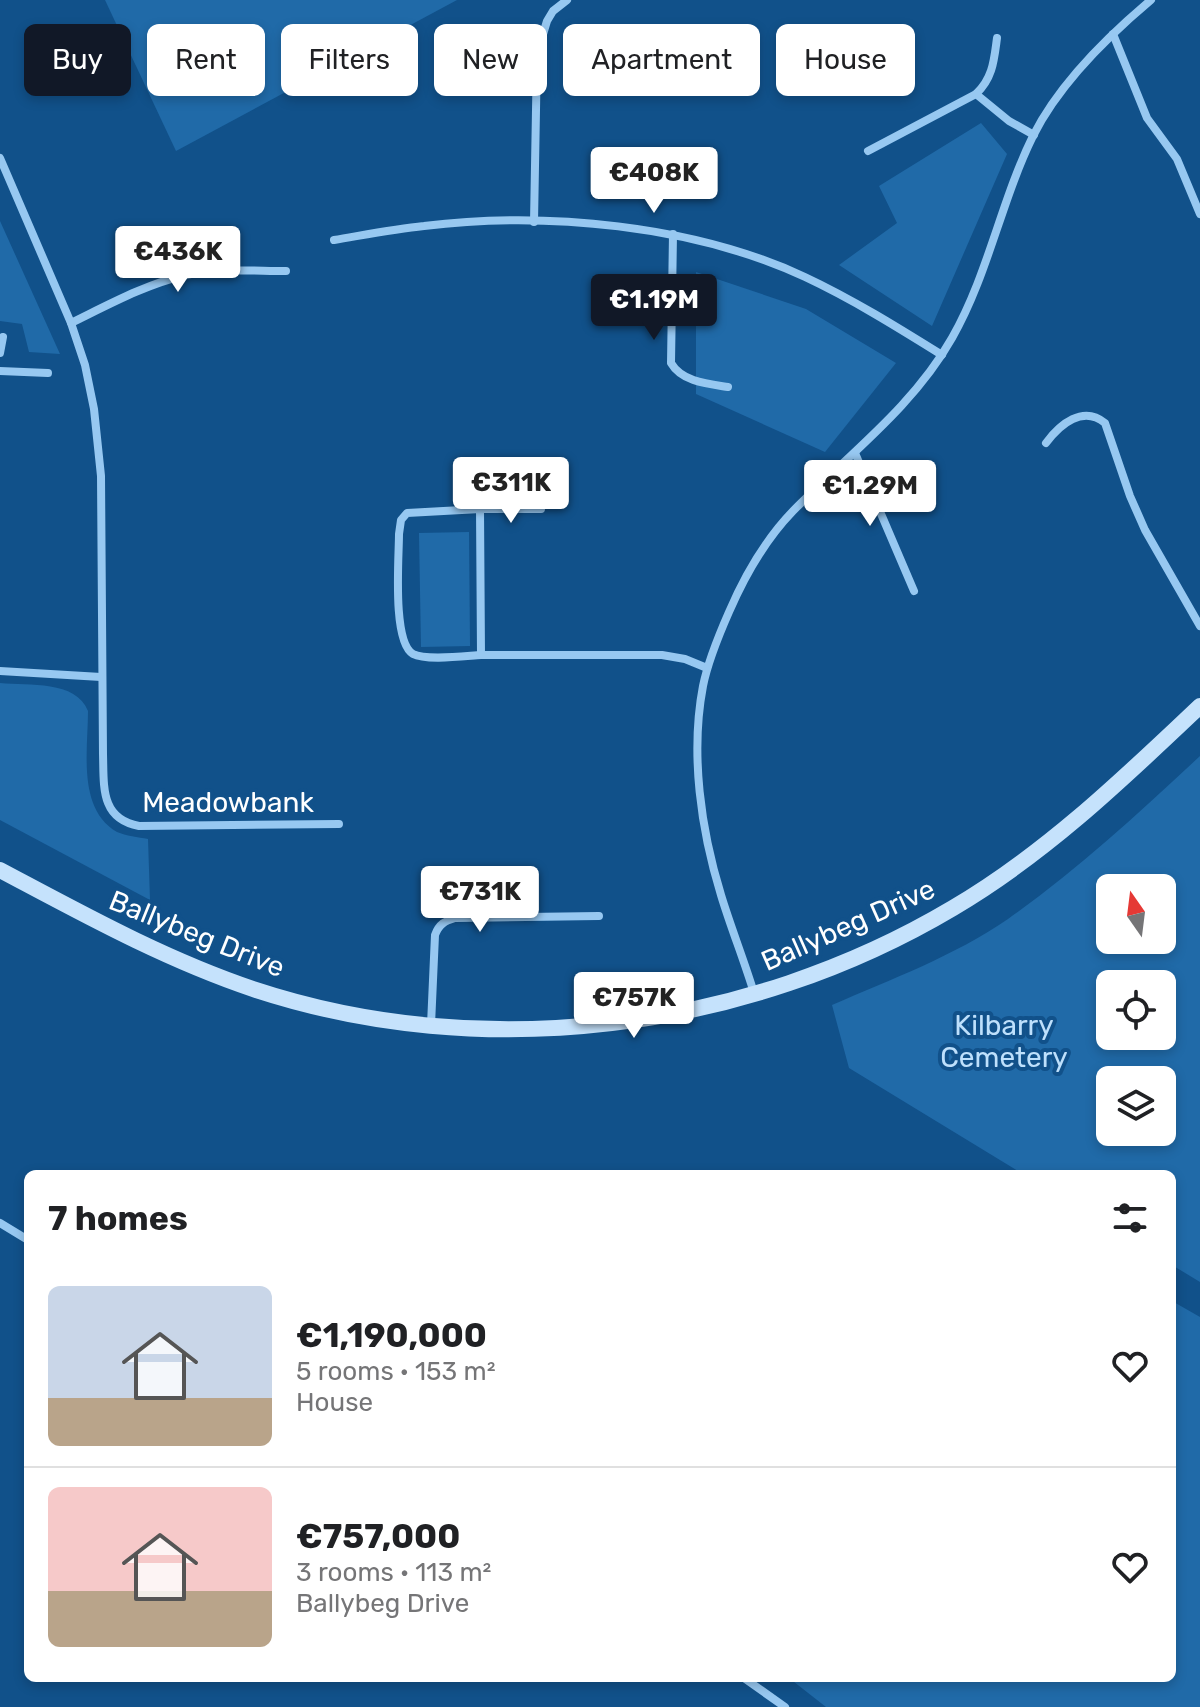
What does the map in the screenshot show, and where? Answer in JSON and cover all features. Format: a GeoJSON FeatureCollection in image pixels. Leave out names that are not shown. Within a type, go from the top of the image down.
{"type":"FeatureCollection","features":[{"type":"Feature","properties":{"kind":"street"},"geometry":{"type":"LineString","coordinates":[[534,222],[537,54],[547,21],[553,11],[567,0]]}},
{"type":"Feature","properties":{"kind":"street"},"geometry":{"type":"LineString","coordinates":[[754,994],[722,897],[703,807],[698,724],[707,668],[736,596],[767,543],[792,513],[908,398],[942,355],[975,291],[1034,135],[1072,80],[1113,34],[1151,0]]}},
{"type":"Feature","properties":{"kind":"street"},"geometry":{"type":"LineString","coordinates":[[1113,34],[1147,118],[1177,159],[1200,214]]}},
{"type":"Feature","properties":{"kind":"street"},"geometry":{"type":"LineString","coordinates":[[868,151],[976,94],[992,73],[997,38]]}},
{"type":"Feature","properties":{"kind":"street"},"geometry":{"type":"LineString","coordinates":[[976,94],[1009,121],[1034,135]]}},
{"type":"Feature","properties":{"kind":"street","name":"Meadowbank"},"geometry":{"type":"LineString","coordinates":[[0,158],[71,323],[90,386],[100,449],[101,677],[105,793],[110,810],[122,821],[150,826],[339,824]]}},
{"type":"Feature","properties":{"kind":"street"},"geometry":{"type":"LineString","coordinates":[[334,240],[426,225],[534,222],[610,226],[673,234],[746,254],[803,276],[942,355]]}},
{"type":"Feature","properties":{"kind":"street"},"geometry":{"type":"LineString","coordinates":[[673,234],[671,363],[685,377],[728,387]]}},
{"type":"Feature","properties":{"kind":"street"},"geometry":{"type":"LineString","coordinates":[[71,323],[145,289],[185,275],[286,271]]}},
{"type":"Feature","properties":{"kind":"street"},"geometry":{"type":"LineString","coordinates":[[0,353],[3,337]]}},
{"type":"Feature","properties":{"kind":"street"},"geometry":{"type":"LineString","coordinates":[[0,371],[48,373]]}},
{"type":"Feature","properties":{"kind":"street"},"geometry":{"type":"LineString","coordinates":[[1046,443],[1072,418],[1091,416],[1105,423],[1145,530],[1200,626]]}},
{"type":"Feature","properties":{"kind":"street"},"geometry":{"type":"LineString","coordinates":[[855,453],[914,591]]}},
{"type":"Feature","properties":{"kind":"street"},"geometry":{"type":"LineString","coordinates":[[480,509],[481,655]]}},
{"type":"Feature","properties":{"kind":"street"},"geometry":{"type":"LineString","coordinates":[[541,509],[415,511],[403,516],[399,534],[401,636],[411,653],[425,656],[662,655],[685,659],[707,668]]}},
{"type":"Feature","properties":{"kind":"street"},"geometry":{"type":"LineString","coordinates":[[0,671],[101,677]]}},
{"type":"Feature","properties":{"kind":"street","name":"Ballybeg Drive"},"geometry":{"type":"LineString","coordinates":[[0,870],[123,936],[215,976],[291,1000],[363,1016],[430,1026],[509,1031],[575,1027],[685,1011],[754,994],[798,980],[876,947],[965,901],[1015,867],[1131,772],[1200,706]]}},
{"type":"Feature","properties":{"kind":"street"},"geometry":{"type":"LineString","coordinates":[[430,1026],[435,935],[438,927],[446,921],[455,918],[599,916]]}},
{"type":"Feature","properties":{"kind":"street"},"geometry":{"type":"LineString","coordinates":[[0,1223],[24,1238]]}},
{"type":"Feature","properties":{"kind":"street"},"geometry":{"type":"LineString","coordinates":[[750,1682],[785,1707]]}},
{"type":"Feature","properties":{"kind":"green space"},"geometry":{"type":"Polygon","coordinates":[[[105,0],[457,0],[412,24],[281,24],[281,95],[176,151],[150,96],[265,96],[265,24],[147,24],[147,89],[131,55],[131,24],[116,24],[105,0]]]}},
{"type":"Feature","properties":{"kind":"green space"},"geometry":{"type":"Polygon","coordinates":[[[981,123],[1007,154],[932,326],[839,265],[897,223],[879,186],[981,123]]]}},
{"type":"Feature","properties":{"kind":"green space"},"geometry":{"type":"Polygon","coordinates":[[[0,221],[60,354],[29,352],[22,324],[0,321],[0,221]]]}},
{"type":"Feature","properties":{"kind":"green space"},"geometry":{"type":"Polygon","coordinates":[[[696,272],[806,309],[896,363],[825,452],[696,394],[696,272]]]}},
{"type":"Feature","properties":{"kind":"green space"},"geometry":{"type":"Polygon","coordinates":[[[469,532],[470,646],[421,647],[419,533],[469,532]]]}},
{"type":"Feature","properties":{"kind":"green space"},"geometry":{"type":"Polygon","coordinates":[[[0,683],[50,686],[63,689],[82,701],[88,711],[90,794],[104,822],[117,832],[148,839],[150,900],[0,820],[0,683]]]}},
{"type":"Feature","properties":{"kind":"green space","name":"Kilbarry Cemetery"},"geometry":{"type":"Polygon","coordinates":[[[1200,756],[1200,1282],[1176,1267],[1176,1170],[1016,1170],[849,1068],[832,1005],[944,956],[987,932],[1033,901],[1083,861],[1200,756]]]}},
{"type":"Feature","properties":{"kind":"green space"},"geometry":{"type":"Polygon","coordinates":[[[1176,1303],[1200,1317],[1200,1707],[826,1707],[794,1682],[1176,1682],[1176,1303]]]}}]}
